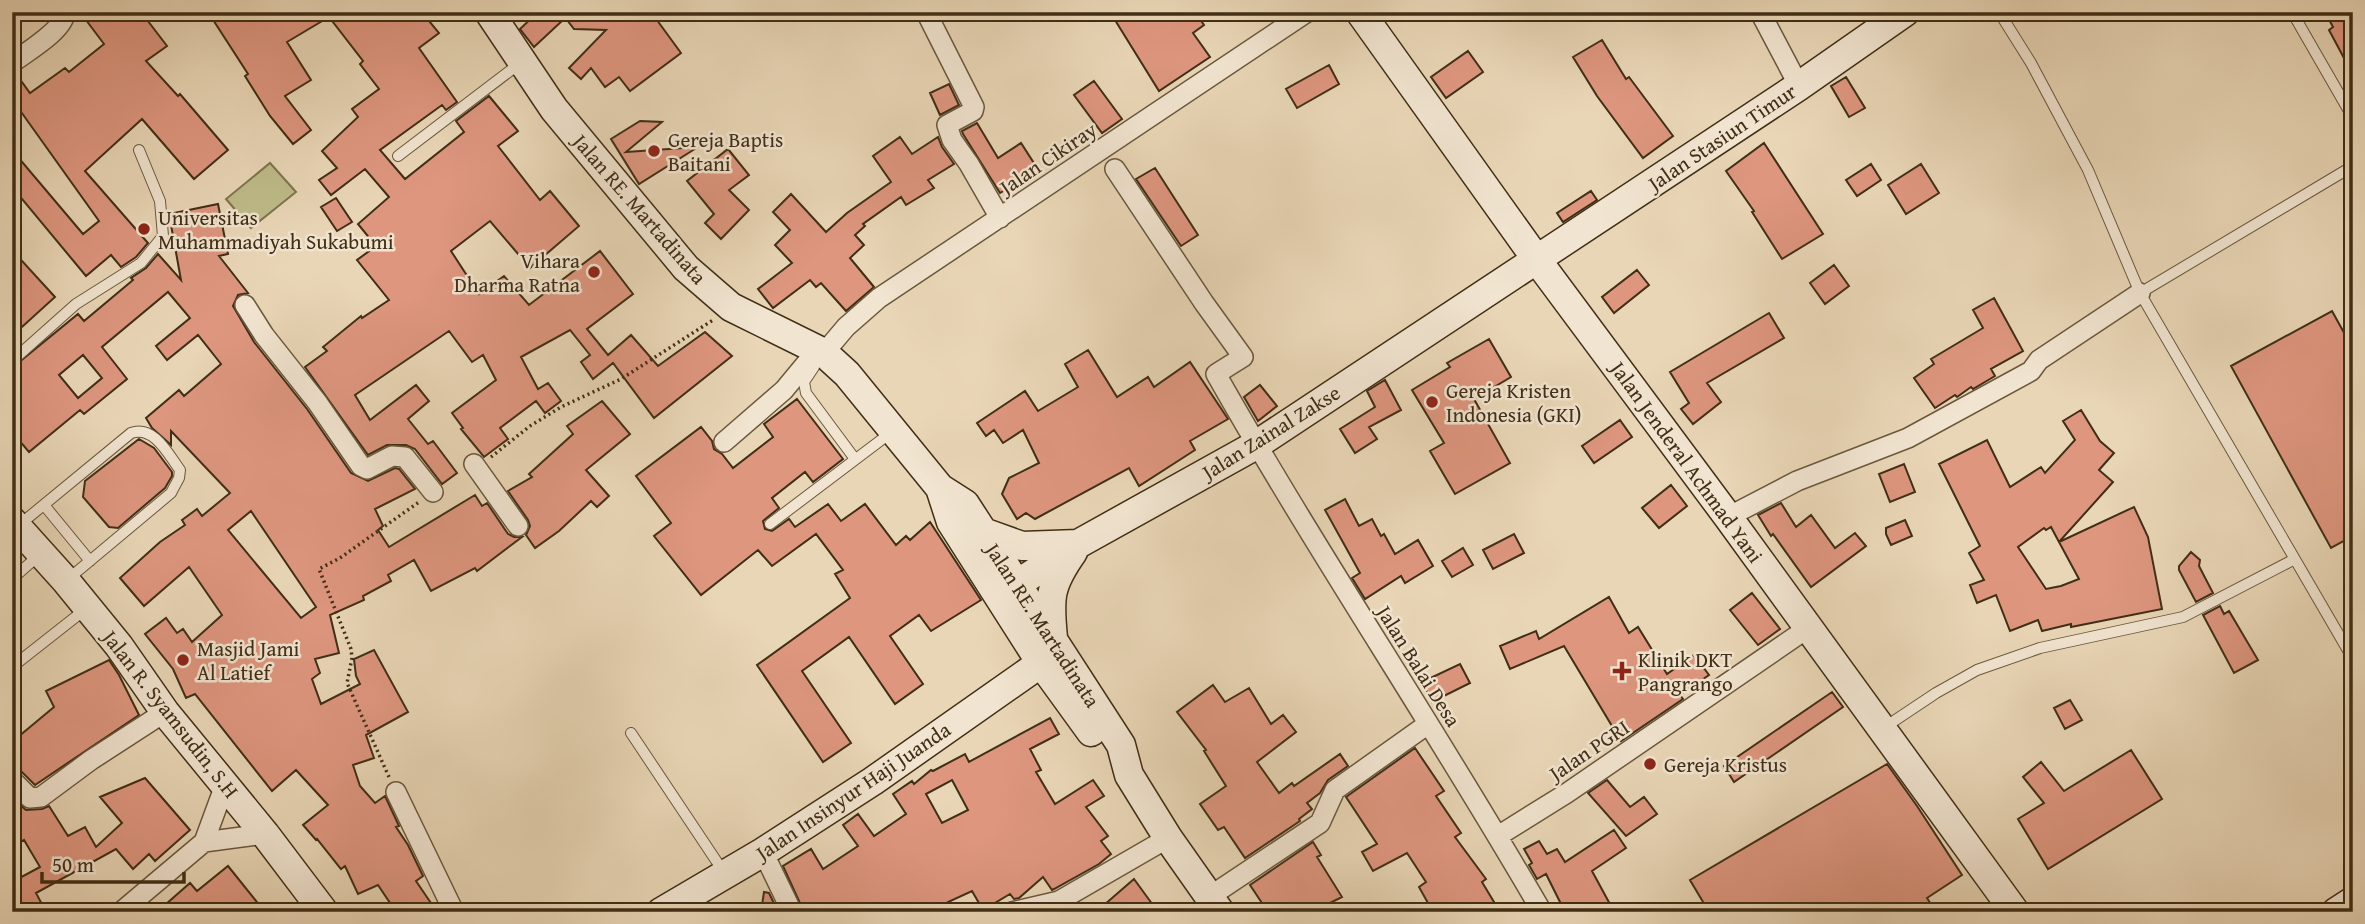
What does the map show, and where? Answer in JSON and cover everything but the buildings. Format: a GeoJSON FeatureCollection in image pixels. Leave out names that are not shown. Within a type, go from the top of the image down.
{"type":"FeatureCollection","features":[{"type":"Feature","properties":{"kind":"main road","name":"Jalan RE. Martadinata"},"geometry":{"type":"LineString","coordinates":[[489,12],[554,109],[686,268],[731,307],[821,351],[847,374],[940,488],[965,505],[983,532],[1009,591],[1103,749],[1129,775],[1214,904]]}},
{"type":"Feature","properties":{"kind":"main road","name":"Jalan Jenderal Achmad Yani"},"geometry":{"type":"LineString","coordinates":[[1360,12],[1537,260],[2015,912]]}},
{"type":"Feature","properties":{"kind":"main road","name":"Jalan Stasiun Timur"},"geometry":{"type":"LineString","coordinates":[[1537,260],[1800,86],[1905,12]]}},
{"type":"Feature","properties":{"kind":"main road","name":"Jalan Zainal Zakse"},"geometry":{"type":"LineString","coordinates":[[1009,591],[1078,544],[1256,445],[1537,260]]}},
{"type":"Feature","properties":{"kind":"main road","name":"Jalan RE. Martadinata"},"geometry":{"type":"LineString","coordinates":[[940,488],[951,522],[1009,591]]}},
{"type":"Feature","properties":{"kind":"main road","name":"Jalan R. Syamsudin, S.H"},"geometry":{"type":"LineString","coordinates":[[15,524],[66,581],[118,646],[165,712],[265,834],[324,912]]}},
{"type":"Feature","properties":{"kind":"main road"},"geometry":{"type":"LineString","coordinates":[[983,532],[1021,546],[1078,544]]}},
{"type":"Feature","properties":{"kind":"main road"},"geometry":{"type":"LineString","coordinates":[[1047,653],[1051,593],[1060,570],[1078,544]]}},
{"type":"Feature","properties":{"kind":"main road","name":"Jalan Insinyur Haji Juanda"},"geometry":{"type":"LineString","coordinates":[[661,912],[763,852],[873,781],[1047,653]]}},
{"type":"Feature","properties":{"kind":"main road"},"geometry":{"type":"LineString","coordinates":[[2336,912],[2353,901]]}},
{"type":"Feature","properties":{"kind":"street"},"geometry":{"type":"LineString","coordinates":[[12,63],[53,32],[65,17],[65,12]]}},
{"type":"Feature","properties":{"kind":"street"},"geometry":{"type":"LineString","coordinates":[[926,12],[974,107],[973,111],[947,125],[952,140],[970,164],[1000,218]]}},
{"type":"Feature","properties":{"kind":"street","name":"Jalan Cikiray"},"geometry":{"type":"LineString","coordinates":[[724,442],[784,390],[821,351],[879,298],[1307,12]]}},
{"type":"Feature","properties":{"kind":"street"},"geometry":{"type":"LineString","coordinates":[[1760,12],[1800,86]]}},
{"type":"Feature","properties":{"kind":"street","name":"Jalan Balai Desa"},"geometry":{"type":"LineString","coordinates":[[1115,169],[1243,357],[1216,374],[1318,550],[1498,836],[1542,912]]}},
{"type":"Feature","properties":{"kind":"street"},"geometry":{"type":"LineString","coordinates":[[1728,517],[1797,481],[1908,438],[2031,372],[2039,360],[2140,293]]}},
{"type":"Feature","properties":{"kind":"street"},"geometry":{"type":"LineString","coordinates":[[245,305],[264,335],[317,402],[362,466],[367,469],[392,456],[405,457],[433,492]]}},
{"type":"Feature","properties":{"kind":"street"},"geometry":{"type":"LineString","coordinates":[[474,464],[518,526]]}},
{"type":"Feature","properties":{"kind":"street","name":"Jalan PGRI"},"geometry":{"type":"LineString","coordinates":[[1498,836],[1567,793],[1808,628]]}},
{"type":"Feature","properties":{"kind":"street"},"geometry":{"type":"LineString","coordinates":[[12,780],[30,798],[41,797],[91,760],[165,712]]}},
{"type":"Feature","properties":{"kind":"street"},"geometry":{"type":"LineString","coordinates":[[1214,904],[1320,823],[1335,790],[1428,724]]}},
{"type":"Feature","properties":{"kind":"street"},"geometry":{"type":"LineString","coordinates":[[121,912],[204,842],[225,785]]}},
{"type":"Feature","properties":{"kind":"street"},"geometry":{"type":"LineString","coordinates":[[396,792],[454,912]]}},
{"type":"Feature","properties":{"kind":"street"},"geometry":{"type":"LineString","coordinates":[[204,842],[265,834]]}},
{"type":"Feature","properties":{"kind":"street"},"geometry":{"type":"LineString","coordinates":[[1012,912],[1059,901],[1168,838]]}},
{"type":"Feature","properties":{"kind":"street"},"geometry":{"type":"LineString","coordinates":[[763,852],[792,912]]}},
{"type":"Feature","properties":{"kind":"lane"},"geometry":{"type":"LineString","coordinates":[[1999,12],[2031,63],[2088,170],[2140,293],[2353,659]]}},
{"type":"Feature","properties":{"kind":"lane"},"geometry":{"type":"LineString","coordinates":[[2292,12],[2353,118]]}},
{"type":"Feature","properties":{"kind":"lane"},"geometry":{"type":"LineString","coordinates":[[398,156],[523,62]]}},
{"type":"Feature","properties":{"kind":"lane"},"geometry":{"type":"LineString","coordinates":[[12,360],[76,304],[141,263],[163,236],[160,201],[139,150]]}},
{"type":"Feature","properties":{"kind":"lane"},"geometry":{"type":"LineString","coordinates":[[2140,293],[2353,166]]}},
{"type":"Feature","properties":{"kind":"lane"},"geometry":{"type":"LineString","coordinates":[[821,351],[804,382],[804,388],[855,458]]}},
{"type":"Feature","properties":{"kind":"lane"},"geometry":{"type":"LineString","coordinates":[[770,524],[893,431]]}},
{"type":"Feature","properties":{"kind":"lane"},"geometry":{"type":"LineString","coordinates":[[15,524],[44,505],[131,433],[148,433],[159,442],[180,470],[171,493],[66,581]]}},
{"type":"Feature","properties":{"kind":"lane"},"geometry":{"type":"LineString","coordinates":[[44,505],[89,561]]}},
{"type":"Feature","properties":{"kind":"lane"},"geometry":{"type":"LineString","coordinates":[[12,579],[41,553]]}},
{"type":"Feature","properties":{"kind":"lane"},"geometry":{"type":"LineString","coordinates":[[1881,729],[1977,670],[2040,648],[2183,617],[2293,560]]}},
{"type":"Feature","properties":{"kind":"lane"},"geometry":{"type":"LineString","coordinates":[[12,667],[87,608]]}},
{"type":"Feature","properties":{"kind":"lane"},"geometry":{"type":"LineString","coordinates":[[631,733],[725,875]]}},
{"type":"Feature","properties":{"kind":"path"},"geometry":{"type":"LineString","coordinates":[[474,464],[490,458],[530,426],[561,407],[621,379],[731,307]]}},
{"type":"Feature","properties":{"kind":"path"},"geometry":{"type":"LineString","coordinates":[[396,792],[347,683],[351,649],[319,569],[340,558],[433,492]]}},
{"type":"Feature","properties":{"kind":"shaded area"},"geometry":{"type":"Polygon","coordinates":[[[270,163],[296,192],[251,228],[226,199],[270,163]]]}},
{"type":"Feature","properties":{"kind":"place","name":"Gereja Baptis Baitani"},"geometry":{"type":"Point","coordinates":[654,151]}},
{"type":"Feature","properties":{"kind":"place","name":"Universitas Muhammadiyah Sukabumi"},"geometry":{"type":"Point","coordinates":[144,229]}},
{"type":"Feature","properties":{"kind":"place","name":"Vihara Dharma Ratna"},"geometry":{"type":"Point","coordinates":[594,272]}},
{"type":"Feature","properties":{"kind":"place","name":"Gereja Kristen Indonesia (GKI)"},"geometry":{"type":"Point","coordinates":[1432,402]}},
{"type":"Feature","properties":{"kind":"place","name":"Masjid Jami Al Latief"},"geometry":{"type":"Point","coordinates":[183,660]}},
{"type":"Feature","properties":{"kind":"place","name":"Klinik DKT Pangrango"},"geometry":{"type":"Point","coordinates":[1622,671]}},
{"type":"Feature","properties":{"kind":"place","name":"Gereja Kristus"},"geometry":{"type":"Point","coordinates":[1650,764]}}]}
